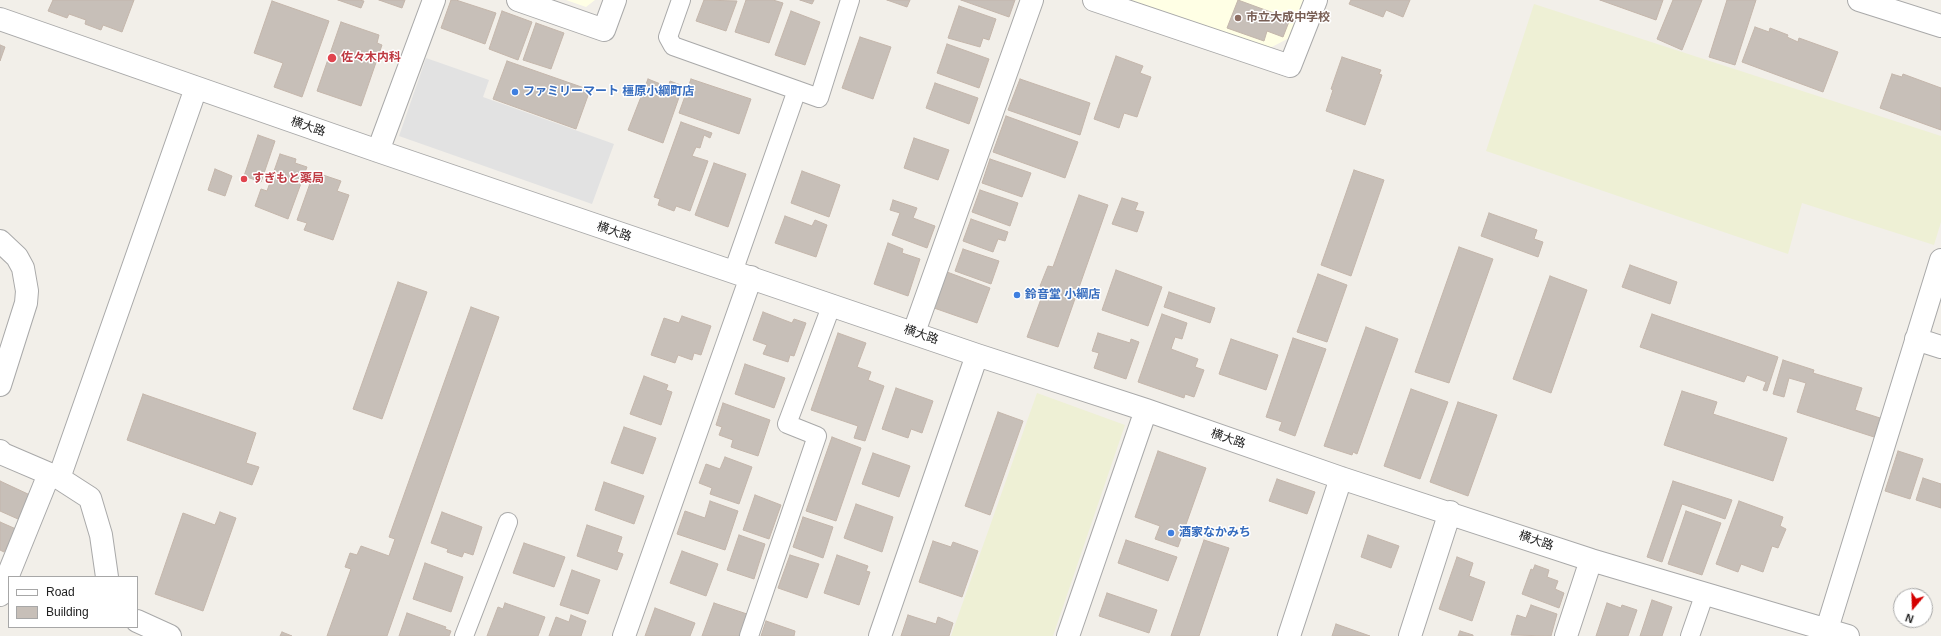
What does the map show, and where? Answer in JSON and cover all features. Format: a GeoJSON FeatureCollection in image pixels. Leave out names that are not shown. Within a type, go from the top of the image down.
{"type":"FeatureCollection","features":[{"type":"Feature","properties":{"kind":"street"},"geometry":{"type":"LineString","coordinates":[[378,152],[434,0]]}},
{"type":"Feature","properties":{"kind":"street"},"geometry":{"type":"LineString","coordinates":[[518,0],[604,30],[615,0]]}},
{"type":"Feature","properties":{"kind":"street"},"geometry":{"type":"LineString","coordinates":[[914,332],[1032,0]]}},
{"type":"Feature","properties":{"kind":"street"},"geometry":{"type":"LineString","coordinates":[[1094,0],[1290,66],[1316,0]]}},
{"type":"Feature","properties":{"kind":"street"},"geometry":{"type":"LineString","coordinates":[[1858,0],[1941,26]]}},
{"type":"Feature","properties":{"kind":"street","name":"横大路"},"geometry":{"type":"LineString","coordinates":[[0,19],[378,152],[832,304],[977,355],[1146,410],[1341,478],[1450,512],[1591,560],[1848,636]]}},
{"type":"Feature","properties":{"kind":"street"},"geometry":{"type":"LineString","coordinates":[[9,576],[54,476],[196,88]]}},
{"type":"Feature","properties":{"kind":"street"},"geometry":{"type":"LineString","coordinates":[[0,241],[17,257],[23,268],[27,291],[26,303],[0,386]]}},
{"type":"Feature","properties":{"kind":"street"},"geometry":{"type":"LineString","coordinates":[[1827,629],[1941,260]]}},
{"type":"Feature","properties":{"kind":"street"},"geometry":{"type":"LineString","coordinates":[[624,636],[742,274]]}},
{"type":"Feature","properties":{"kind":"street"},"geometry":{"type":"LineString","coordinates":[[1916,339],[1941,347]]}},
{"type":"Feature","properties":{"kind":"street"},"geometry":{"type":"LineString","coordinates":[[880,636],[977,355]]}},
{"type":"Feature","properties":{"kind":"street"},"geometry":{"type":"LineString","coordinates":[[1068,636],[1146,410]]}},
{"type":"Feature","properties":{"kind":"street"},"geometry":{"type":"LineString","coordinates":[[0,451],[3,454],[54,476],[90,498],[101,535],[107,576]]}},
{"type":"Feature","properties":{"kind":"street"},"geometry":{"type":"LineString","coordinates":[[1289,636],[1341,478]]}},
{"type":"Feature","properties":{"kind":"street"},"geometry":{"type":"LineString","coordinates":[[1410,636],[1450,512]]}},
{"type":"Feature","properties":{"kind":"street"},"geometry":{"type":"LineString","coordinates":[[1566,636],[1591,560]]}},
{"type":"Feature","properties":{"kind":"street"},"geometry":{"type":"LineString","coordinates":[[0,595],[8,577]]}},
{"type":"Feature","properties":{"kind":"street"},"geometry":{"type":"LineString","coordinates":[[138,621],[170,636]]}},
{"type":"Feature","properties":{"kind":"lane"},"geometry":{"type":"LineString","coordinates":[[681,0],[668,37],[673,46],[819,98],[850,0]]}},
{"type":"Feature","properties":{"kind":"lane"},"geometry":{"type":"LineString","coordinates":[[742,274],[797,90]]}},
{"type":"Feature","properties":{"kind":"lane"},"geometry":{"type":"LineString","coordinates":[[749,636],[817,436],[787,424],[832,304]]}},
{"type":"Feature","properties":{"kind":"lane"},"geometry":{"type":"LineString","coordinates":[[464,636],[508,522]]}},
{"type":"Feature","properties":{"kind":"lane"},"geometry":{"type":"LineString","coordinates":[[1690,636],[1705,593]]}},
{"type":"Feature","properties":{"kind":"shaded area"},"geometry":{"type":"Polygon","coordinates":[[[566,0],[595,0],[586,7],[566,0]]]}},
{"type":"Feature","properties":{"kind":"shaded area","name":"市立大成中学校"},"geometry":{"type":"Polygon","coordinates":[[[1124,0],[1306,0],[1293,36],[1268,49],[1124,0]]]}},
{"type":"Feature","properties":{"kind":"shaded area"},"geometry":{"type":"Polygon","coordinates":[[[1534,4],[1941,136],[1941,222],[1934,245],[1802,203],[1788,254],[1486,151],[1534,4]]]}},
{"type":"Feature","properties":{"kind":"shaded area"},"geometry":{"type":"Polygon","coordinates":[[[426,58],[489,80],[483,97],[614,144],[592,204],[399,136],[426,58]]]}},
{"type":"Feature","properties":{"kind":"shaded area"},"geometry":{"type":"Polygon","coordinates":[[[1037,393],[1125,425],[1053,636],[951,636],[1037,393]]]}},
{"type":"Feature","properties":{"kind":"building"},"geometry":{"type":"Polygon","coordinates":[[[53,0],[134,0],[122,32],[103,25],[101,30],[85,24],[86,20],[69,14],[67,18],[48,11],[53,0]]]}},
{"type":"Feature","properties":{"kind":"building"},"geometry":{"type":"Polygon","coordinates":[[[338,0],[359,0],[364,1],[361,8],[338,0]]]}},
{"type":"Feature","properties":{"kind":"building"},"geometry":{"type":"Polygon","coordinates":[[[379,0],[405,0],[402,8],[379,0]]]}},
{"type":"Feature","properties":{"kind":"building"},"geometry":{"type":"Polygon","coordinates":[[[451,0],[456,0],[496,13],[485,44],[441,28],[451,0]]]}},
{"type":"Feature","properties":{"kind":"building"},"geometry":{"type":"Polygon","coordinates":[[[704,0],[737,1],[726,31],[696,21],[704,0]]]}},
{"type":"Feature","properties":{"kind":"building"},"geometry":{"type":"Polygon","coordinates":[[[746,0],[773,0],[783,3],[769,43],[735,32],[746,0]]]}},
{"type":"Feature","properties":{"kind":"building"},"geometry":{"type":"Polygon","coordinates":[[[800,0],[814,0],[812,4],[800,0]]]}},
{"type":"Feature","properties":{"kind":"building"},"geometry":{"type":"Polygon","coordinates":[[[887,0],[910,0],[907,7],[887,0]]]}},
{"type":"Feature","properties":{"kind":"building"},"geometry":{"type":"Polygon","coordinates":[[[961,0],[1015,0],[1009,17],[961,0]]]}},
{"type":"Feature","properties":{"kind":"building"},"geometry":{"type":"Polygon","coordinates":[[[1238,0],[1290,19],[1283,37],[1267,31],[1264,41],[1227,28],[1238,0]]]}},
{"type":"Feature","properties":{"kind":"building"},"geometry":{"type":"Polygon","coordinates":[[[1351,0],[1410,0],[1403,17],[1386,10],[1383,17],[1349,4],[1351,0]]]}},
{"type":"Feature","properties":{"kind":"building"},"geometry":{"type":"Polygon","coordinates":[[[1600,0],[1663,0],[1656,20],[1600,0]]]}},
{"type":"Feature","properties":{"kind":"building"},"geometry":{"type":"Polygon","coordinates":[[[1673,0],[1702,0],[1682,50],[1657,39],[1673,0]]]}},
{"type":"Feature","properties":{"kind":"building"},"geometry":{"type":"Polygon","coordinates":[[[1727,0],[1756,0],[1735,65],[1709,57],[1727,0]]]}},
{"type":"Feature","properties":{"kind":"building"},"geometry":{"type":"Polygon","coordinates":[[[272,1],[329,21],[302,97],[274,87],[283,63],[254,53],[272,1]]]}},
{"type":"Feature","properties":{"kind":"building"},"geometry":{"type":"Polygon","coordinates":[[[959,6],[996,19],[989,40],[983,38],[980,47],[948,38],[959,6]]]}},
{"type":"Feature","properties":{"kind":"building"},"geometry":{"type":"Polygon","coordinates":[[[502,11],[532,22],[518,60],[489,49],[502,11]]]}},
{"type":"Feature","properties":{"kind":"building"},"geometry":{"type":"Polygon","coordinates":[[[791,11],[820,22],[805,65],[775,55],[791,11]]]}},
{"type":"Feature","properties":{"kind":"building"},"geometry":{"type":"Polygon","coordinates":[[[341,22],[379,35],[377,43],[382,45],[361,106],[317,91],[341,22]]]}},
{"type":"Feature","properties":{"kind":"building"},"geometry":{"type":"Polygon","coordinates":[[[536,23],[564,33],[551,69],[523,60],[536,23]]]}},
{"type":"Feature","properties":{"kind":"building"},"geometry":{"type":"Polygon","coordinates":[[[1755,27],[1769,32],[1770,28],[1788,35],[1787,37],[1798,42],[1799,38],[1838,52],[1823,92],[1742,62],[1755,27]]]}},
{"type":"Feature","properties":{"kind":"building"},"geometry":{"type":"Polygon","coordinates":[[[860,37],[891,47],[873,99],[842,88],[860,37]]]}},
{"type":"Feature","properties":{"kind":"building"},"geometry":{"type":"Polygon","coordinates":[[[947,44],[989,59],[979,88],[937,73],[947,44]]]}},
{"type":"Feature","properties":{"kind":"building"},"geometry":{"type":"Polygon","coordinates":[[[0,45],[5,47],[0,61],[0,45]]]}},
{"type":"Feature","properties":{"kind":"building"},"geometry":{"type":"Polygon","coordinates":[[[1116,56],[1143,66],[1140,73],[1151,77],[1137,117],[1124,113],[1119,128],[1094,119],[1116,56]]]}},
{"type":"Feature","properties":{"kind":"building"},"geometry":{"type":"Polygon","coordinates":[[[1342,57],[1381,70],[1379,74],[1382,75],[1365,125],[1326,111],[1333,90],[1331,89],[1342,57]]]}},
{"type":"Feature","properties":{"kind":"building"},"geometry":{"type":"Polygon","coordinates":[[[507,61],[590,90],[576,129],[493,99],[507,61]]]}},
{"type":"Feature","properties":{"kind":"building"},"geometry":{"type":"Polygon","coordinates":[[[1892,74],[1902,77],[1903,74],[1941,88],[1941,130],[1880,108],[1892,74]]]}},
{"type":"Feature","properties":{"kind":"building"},"geometry":{"type":"Polygon","coordinates":[[[648,79],[668,87],[670,81],[683,86],[663,143],[628,130],[648,79]]]}},
{"type":"Feature","properties":{"kind":"building"},"geometry":{"type":"Polygon","coordinates":[[[691,79],[751,99],[739,134],[679,113],[691,79]]]}},
{"type":"Feature","properties":{"kind":"building"},"geometry":{"type":"Polygon","coordinates":[[[1020,79],[1090,103],[1080,135],[1008,110],[1020,79]]]}},
{"type":"Feature","properties":{"kind":"building"},"geometry":{"type":"Polygon","coordinates":[[[935,83],[978,98],[969,124],[926,108],[935,83]]]}},
{"type":"Feature","properties":{"kind":"building"},"geometry":{"type":"Polygon","coordinates":[[[1006,116],[1078,142],[1065,178],[993,152],[1006,116]]]}},
{"type":"Feature","properties":{"kind":"building"},"geometry":{"type":"Polygon","coordinates":[[[681,122],[712,133],[710,138],[704,135],[700,148],[696,147],[692,156],[708,161],[690,211],[676,206],[674,211],[658,205],[660,199],[654,197],[681,122]]]}},
{"type":"Feature","properties":{"kind":"building"},"geometry":{"type":"Polygon","coordinates":[[[258,135],[275,141],[261,182],[244,176],[258,135]]]}},
{"type":"Feature","properties":{"kind":"building"},"geometry":{"type":"Polygon","coordinates":[[[914,138],[949,150],[938,180],[904,168],[914,138]]]}},
{"type":"Feature","properties":{"kind":"building"},"geometry":{"type":"Polygon","coordinates":[[[280,154],[296,159],[295,163],[307,167],[288,219],[255,206],[261,189],[267,191],[280,154]]]}},
{"type":"Feature","properties":{"kind":"building"},"geometry":{"type":"Polygon","coordinates":[[[990,159],[1031,173],[1022,197],[982,183],[990,159]]]}},
{"type":"Feature","properties":{"kind":"building"},"geometry":{"type":"Polygon","coordinates":[[[714,163],[746,174],[728,227],[695,215],[714,163]]]}},
{"type":"Feature","properties":{"kind":"building"},"geometry":{"type":"Polygon","coordinates":[[[215,169],[232,176],[225,196],[208,190],[215,169]]]}},
{"type":"Feature","properties":{"kind":"building"},"geometry":{"type":"Polygon","coordinates":[[[1354,170],[1384,180],[1351,276],[1321,265],[1354,170]]]}},
{"type":"Feature","properties":{"kind":"building"},"geometry":{"type":"Polygon","coordinates":[[[802,171],[840,185],[829,217],[791,203],[802,171]]]}},
{"type":"Feature","properties":{"kind":"building"},"geometry":{"type":"Polygon","coordinates":[[[314,172],[341,181],[337,191],[349,195],[333,240],[304,230],[307,223],[297,220],[314,172]]]}},
{"type":"Feature","properties":{"kind":"building"},"geometry":{"type":"Polygon","coordinates":[[[980,190],[1018,203],[1010,226],[972,212],[980,190]]]}},
{"type":"Feature","properties":{"kind":"building"},"geometry":{"type":"Polygon","coordinates":[[[1079,195],[1108,205],[1058,347],[1027,337],[1045,288],[1040,286],[1048,266],[1053,267],[1079,195]]]}},
{"type":"Feature","properties":{"kind":"building"},"geometry":{"type":"Polygon","coordinates":[[[1122,198],[1138,203],[1135,210],[1144,212],[1137,232],[1112,224],[1122,198]]]}},
{"type":"Feature","properties":{"kind":"building"},"geometry":{"type":"Polygon","coordinates":[[[893,200],[917,208],[913,218],[935,226],[927,248],[892,235],[900,213],[890,210],[893,200]]]}},
{"type":"Feature","properties":{"kind":"building"},"geometry":{"type":"Polygon","coordinates":[[[1489,213],[1537,230],[1534,239],[1543,242],[1538,257],[1481,236],[1489,213]]]}},
{"type":"Feature","properties":{"kind":"building"},"geometry":{"type":"Polygon","coordinates":[[[785,216],[812,226],[815,220],[827,225],[816,257],[775,243],[785,216]]]}},
{"type":"Feature","properties":{"kind":"building"},"geometry":{"type":"Polygon","coordinates":[[[971,219],[1008,232],[1005,241],[998,239],[993,252],[963,241],[971,219]]]}},
{"type":"Feature","properties":{"kind":"building"},"geometry":{"type":"Polygon","coordinates":[[[888,243],[903,249],[902,253],[920,259],[908,296],[874,284],[888,243]]]}},
{"type":"Feature","properties":{"kind":"building"},"geometry":{"type":"Polygon","coordinates":[[[1459,247],[1493,259],[1449,383],[1415,372],[1459,247]]]}},
{"type":"Feature","properties":{"kind":"building"},"geometry":{"type":"Polygon","coordinates":[[[963,249],[999,261],[991,284],[955,271],[963,249]]]}},
{"type":"Feature","properties":{"kind":"building"},"geometry":{"type":"Polygon","coordinates":[[[1630,265],[1677,282],[1670,304],[1622,287],[1630,265]]]}},
{"type":"Feature","properties":{"kind":"building"},"geometry":{"type":"Polygon","coordinates":[[[1116,270],[1162,287],[1148,326],[1102,310],[1116,270]]]}},
{"type":"Feature","properties":{"kind":"building"},"geometry":{"type":"Polygon","coordinates":[[[947,272],[990,288],[977,323],[934,308],[947,272]]]}},
{"type":"Feature","properties":{"kind":"building"},"geometry":{"type":"Polygon","coordinates":[[[1318,274],[1347,285],[1327,342],[1297,332],[1318,274]]]}},
{"type":"Feature","properties":{"kind":"building"},"geometry":{"type":"Polygon","coordinates":[[[1550,276],[1587,290],[1551,393],[1513,379],[1550,276]]]}},
{"type":"Feature","properties":{"kind":"building"},"geometry":{"type":"Polygon","coordinates":[[[398,282],[427,292],[382,419],[353,409],[398,282]]]}},
{"type":"Feature","properties":{"kind":"building"},"geometry":{"type":"Polygon","coordinates":[[[1169,292],[1215,308],[1210,323],[1164,307],[1169,292]]]}},
{"type":"Feature","properties":{"kind":"building"},"geometry":{"type":"Polygon","coordinates":[[[471,307],[499,317],[387,636],[327,636],[351,569],[345,567],[350,553],[357,555],[361,546],[389,556],[395,539],[389,537],[471,307]]]}},
{"type":"Feature","properties":{"kind":"building"},"geometry":{"type":"Polygon","coordinates":[[[763,312],[792,323],[794,319],[806,323],[794,356],[790,355],[788,362],[763,354],[767,345],[753,340],[763,312]]]}},
{"type":"Feature","properties":{"kind":"building"},"geometry":{"type":"Polygon","coordinates":[[[1162,314],[1187,323],[1182,339],[1175,337],[1171,349],[1198,359],[1195,367],[1204,370],[1194,397],[1185,394],[1184,398],[1138,382],[1162,314]]]}},
{"type":"Feature","properties":{"kind":"building"},"geometry":{"type":"Polygon","coordinates":[[[1652,314],[1778,357],[1767,391],[1763,390],[1766,382],[1747,375],[1744,382],[1640,347],[1652,314]]]}},
{"type":"Feature","properties":{"kind":"building"},"geometry":{"type":"Polygon","coordinates":[[[682,316],[711,326],[701,355],[694,353],[692,360],[678,355],[675,363],[651,355],[664,318],[679,323],[682,316]]]}},
{"type":"Feature","properties":{"kind":"building"},"geometry":{"type":"Polygon","coordinates":[[[1366,327],[1398,339],[1357,454],[1353,452],[1352,455],[1324,446],[1366,327]]]}},
{"type":"Feature","properties":{"kind":"building"},"geometry":{"type":"Polygon","coordinates":[[[838,333],[866,343],[857,367],[871,372],[868,380],[884,386],[865,441],[854,438],[858,426],[811,410],[838,333]]]}},
{"type":"Feature","properties":{"kind":"building"},"geometry":{"type":"Polygon","coordinates":[[[1098,333],[1130,343],[1131,339],[1139,342],[1126,379],[1094,368],[1099,353],[1092,351],[1098,333]]]}},
{"type":"Feature","properties":{"kind":"building"},"geometry":{"type":"Polygon","coordinates":[[[1293,338],[1326,349],[1295,436],[1279,430],[1282,422],[1266,417],[1293,338]]]}},
{"type":"Feature","properties":{"kind":"building"},"geometry":{"type":"Polygon","coordinates":[[[1231,339],[1278,355],[1266,390],[1219,374],[1231,339]]]}},
{"type":"Feature","properties":{"kind":"building"},"geometry":{"type":"Polygon","coordinates":[[[1783,360],[1814,370],[1813,373],[1862,388],[1855,410],[1880,418],[1874,437],[1797,412],[1806,383],[1789,378],[1784,397],[1773,394],[1783,360]]]}},
{"type":"Feature","properties":{"kind":"building"},"geometry":{"type":"Polygon","coordinates":[[[745,364],[785,378],[774,408],[735,394],[745,364]]]}},
{"type":"Feature","properties":{"kind":"building"},"geometry":{"type":"Polygon","coordinates":[[[644,376],[668,385],[666,390],[672,392],[661,425],[630,414],[644,376]]]}},
{"type":"Feature","properties":{"kind":"building"},"geometry":{"type":"Polygon","coordinates":[[[896,388],[933,401],[922,433],[911,429],[908,438],[882,429],[896,388]]]}},
{"type":"Feature","properties":{"kind":"building"},"geometry":{"type":"Polygon","coordinates":[[[1411,389],[1448,402],[1420,479],[1384,466],[1411,389]]]}},
{"type":"Feature","properties":{"kind":"building"},"geometry":{"type":"Polygon","coordinates":[[[1682,391],[1717,402],[1713,414],[1787,438],[1773,481],[1664,445],[1682,391]]]}},
{"type":"Feature","properties":{"kind":"building"},"geometry":{"type":"Polygon","coordinates":[[[143,394],[256,433],[246,463],[259,467],[252,485],[127,440],[143,394]]]}},
{"type":"Feature","properties":{"kind":"building"},"geometry":{"type":"Polygon","coordinates":[[[1458,402],[1497,415],[1468,496],[1430,482],[1458,402]]]}},
{"type":"Feature","properties":{"kind":"building"},"geometry":{"type":"Polygon","coordinates":[[[723,403],[770,420],[758,456],[731,447],[733,440],[719,435],[722,427],[716,425],[723,403]]]}},
{"type":"Feature","properties":{"kind":"building"},"geometry":{"type":"Polygon","coordinates":[[[998,412],[1023,421],[990,515],[965,506],[998,412]]]}},
{"type":"Feature","properties":{"kind":"building"},"geometry":{"type":"Polygon","coordinates":[[[624,427],[656,438],[643,474],[611,463],[624,427]]]}},
{"type":"Feature","properties":{"kind":"building"},"geometry":{"type":"Polygon","coordinates":[[[832,437],[861,448],[836,521],[806,511],[832,437]]]}},
{"type":"Feature","properties":{"kind":"building"},"geometry":{"type":"Polygon","coordinates":[[[1158,451],[1206,468],[1178,547],[1155,539],[1160,526],[1135,517],[1158,451]]]}},
{"type":"Feature","properties":{"kind":"building"},"geometry":{"type":"Polygon","coordinates":[[[1898,451],[1923,459],[1910,499],[1885,491],[1898,451]]]}},
{"type":"Feature","properties":{"kind":"building"},"geometry":{"type":"Polygon","coordinates":[[[873,453],[910,466],[899,497],[862,484],[873,453]]]}},
{"type":"Feature","properties":{"kind":"building"},"geometry":{"type":"Polygon","coordinates":[[[725,457],[752,467],[739,504],[710,494],[712,488],[699,483],[706,464],[720,469],[725,457]]]}},
{"type":"Feature","properties":{"kind":"building"},"geometry":{"type":"Polygon","coordinates":[[[1923,478],[1941,484],[1941,508],[1916,500],[1923,478]]]}},
{"type":"Feature","properties":{"kind":"building"},"geometry":{"type":"Polygon","coordinates":[[[1277,479],[1315,492],[1307,514],[1269,501],[1277,479]]]}},
{"type":"Feature","properties":{"kind":"building"},"geometry":{"type":"Polygon","coordinates":[[[0,481],[30,495],[18,519],[0,511],[0,481]]]}},
{"type":"Feature","properties":{"kind":"building"},"geometry":{"type":"Polygon","coordinates":[[[1673,481],[1732,500],[1725,519],[1682,504],[1662,562],[1647,557],[1673,481]]]}},
{"type":"Feature","properties":{"kind":"building"},"geometry":{"type":"Polygon","coordinates":[[[604,482],[644,496],[634,524],[595,510],[604,482]]]}},
{"type":"Feature","properties":{"kind":"building"},"geometry":{"type":"Polygon","coordinates":[[[755,495],[781,505],[769,539],[743,530],[755,495]]]}},
{"type":"Feature","properties":{"kind":"building"},"geometry":{"type":"Polygon","coordinates":[[[710,501],[738,511],[725,550],[677,534],[685,511],[705,518],[710,501]]]}},
{"type":"Feature","properties":{"kind":"building"},"geometry":{"type":"Polygon","coordinates":[[[1739,501],[1783,517],[1780,526],[1786,529],[1778,548],[1772,546],[1763,572],[1741,564],[1738,572],[1716,564],[1739,501]]]}},
{"type":"Feature","properties":{"kind":"building"},"geometry":{"type":"Polygon","coordinates":[[[856,504],[893,517],[882,552],[844,538],[856,504]]]}},
{"type":"Feature","properties":{"kind":"building"},"geometry":{"type":"Polygon","coordinates":[[[1686,511],[1721,523],[1702,575],[1668,564],[1686,511]]]}},
{"type":"Feature","properties":{"kind":"building"},"geometry":{"type":"Polygon","coordinates":[[[220,512],[236,518],[203,611],[155,594],[183,513],[215,525],[220,512]]]}},
{"type":"Feature","properties":{"kind":"building"},"geometry":{"type":"Polygon","coordinates":[[[442,512],[482,527],[473,555],[464,552],[462,557],[447,552],[448,549],[431,543],[442,512]]]}},
{"type":"Feature","properties":{"kind":"building"},"geometry":{"type":"Polygon","coordinates":[[[803,517],[833,527],[823,558],[793,547],[803,517]]]}},
{"type":"Feature","properties":{"kind":"building"},"geometry":{"type":"Polygon","coordinates":[[[0,522],[16,529],[4,552],[0,550],[0,522]]]}},
{"type":"Feature","properties":{"kind":"building"},"geometry":{"type":"Polygon","coordinates":[[[587,525],[622,537],[617,552],[623,554],[617,570],[577,556],[587,525]]]}},
{"type":"Feature","properties":{"kind":"building"},"geometry":{"type":"Polygon","coordinates":[[[739,535],[765,544],[754,579],[727,570],[739,535]]]}},
{"type":"Feature","properties":{"kind":"building"},"geometry":{"type":"Polygon","coordinates":[[[1368,535],[1399,546],[1391,568],[1361,557],[1368,535]]]}},
{"type":"Feature","properties":{"kind":"building"},"geometry":{"type":"Polygon","coordinates":[[[1126,540],[1177,557],[1168,581],[1118,563],[1126,540]]]}},
{"type":"Feature","properties":{"kind":"building"},"geometry":{"type":"Polygon","coordinates":[[[1204,540],[1229,548],[1199,636],[1171,636],[1204,540]]]}},
{"type":"Feature","properties":{"kind":"building"},"geometry":{"type":"Polygon","coordinates":[[[933,541],[951,547],[953,542],[978,551],[962,597],[919,582],[933,541]]]}},
{"type":"Feature","properties":{"kind":"building"},"geometry":{"type":"Polygon","coordinates":[[[524,543],[565,557],[554,587],[513,573],[524,543]]]}},
{"type":"Feature","properties":{"kind":"building"},"geometry":{"type":"Polygon","coordinates":[[[682,551],[718,564],[706,596],[670,583],[682,551]]]}},
{"type":"Feature","properties":{"kind":"building"},"geometry":{"type":"Polygon","coordinates":[[[790,555],[819,564],[807,598],[778,588],[790,555]]]}},
{"type":"Feature","properties":{"kind":"building"},"geometry":{"type":"Polygon","coordinates":[[[837,555],[868,566],[866,571],[870,572],[859,605],[824,593],[837,555]]]}},
{"type":"Feature","properties":{"kind":"building"},"geometry":{"type":"Polygon","coordinates":[[[1457,557],[1473,563],[1469,576],[1485,582],[1472,621],[1439,609],[1457,557]]]}},
{"type":"Feature","properties":{"kind":"building"},"geometry":{"type":"Polygon","coordinates":[[[425,563],[463,577],[451,612],[413,599],[425,563]]]}},
{"type":"Feature","properties":{"kind":"building"},"geometry":{"type":"Polygon","coordinates":[[[1535,565],[1549,570],[1547,577],[1558,581],[1555,589],[1564,593],[1559,608],[1522,594],[1531,569],[1533,570],[1535,565]]]}},
{"type":"Feature","properties":{"kind":"building"},"geometry":{"type":"Polygon","coordinates":[[[572,570],[600,580],[588,614],[560,605],[572,570]]]}},
{"type":"Feature","properties":{"kind":"building"},"geometry":{"type":"Polygon","coordinates":[[[1107,593],[1157,610],[1149,633],[1099,616],[1107,593]]]}},
{"type":"Feature","properties":{"kind":"building"},"geometry":{"type":"Polygon","coordinates":[[[1652,600],[1672,607],[1662,636],[1640,636],[1652,600]]]}},
{"type":"Feature","properties":{"kind":"building"},"geometry":{"type":"Polygon","coordinates":[[[505,603],[545,617],[538,636],[487,636],[498,607],[503,609],[505,603]]]}},
{"type":"Feature","properties":{"kind":"building"},"geometry":{"type":"Polygon","coordinates":[[[714,603],[747,614],[740,636],[702,636],[714,603]]]}},
{"type":"Feature","properties":{"kind":"building"},"geometry":{"type":"Polygon","coordinates":[[[1607,603],[1621,608],[1622,605],[1637,610],[1628,636],[1596,636],[1607,603]]]}},
{"type":"Feature","properties":{"kind":"building"},"geometry":{"type":"Polygon","coordinates":[[[1531,605],[1557,614],[1551,636],[1511,635],[1517,615],[1526,618],[1531,605]]]}},
{"type":"Feature","properties":{"kind":"building"},"geometry":{"type":"Polygon","coordinates":[[[655,608],[695,623],[690,636],[645,636],[655,608]]]}},
{"type":"Feature","properties":{"kind":"building"},"geometry":{"type":"Polygon","coordinates":[[[407,613],[446,627],[445,629],[451,631],[449,636],[399,636],[407,613]]]}},
{"type":"Feature","properties":{"kind":"building"},"geometry":{"type":"Polygon","coordinates":[[[571,615],[586,621],[581,636],[549,636],[556,617],[569,622],[571,615]]]}},
{"type":"Feature","properties":{"kind":"building"},"geometry":{"type":"Polygon","coordinates":[[[908,615],[936,624],[938,617],[953,623],[949,636],[901,636],[908,615]]]}},
{"type":"Feature","properties":{"kind":"building"},"geometry":{"type":"Polygon","coordinates":[[[766,621],[795,631],[794,636],[761,636],[766,621]]]}},
{"type":"Feature","properties":{"kind":"building"},"geometry":{"type":"Polygon","coordinates":[[[1336,624],[1370,636],[1332,636],[1336,624]]]}},
{"type":"Feature","properties":{"kind":"building"},"geometry":{"type":"Polygon","coordinates":[[[1460,631],[1473,635],[1473,636],[1458,636],[1460,631]]]}},
{"type":"Feature","properties":{"kind":"building"},"geometry":{"type":"Polygon","coordinates":[[[282,632],[292,636],[280,636],[282,632]]]}},
{"type":"Feature","properties":{"kind":"place","name":"市立大成中学校"},"geometry":{"type":"Point","coordinates":[1238,18]}},
{"type":"Feature","properties":{"kind":"place","name":"佐々木内科"},"geometry":{"type":"Point","coordinates":[332,58]}},
{"type":"Feature","properties":{"kind":"place","name":"ファミリーマート 橿原小綱町店"},"geometry":{"type":"Point","coordinates":[515,92]}},
{"type":"Feature","properties":{"kind":"place","name":"すぎもと薬局"},"geometry":{"type":"Point","coordinates":[244,179]}},
{"type":"Feature","properties":{"kind":"place","name":"鈴音堂 小綱店"},"geometry":{"type":"Point","coordinates":[1017,295]}},
{"type":"Feature","properties":{"kind":"place","name":"酒家なかみち"},"geometry":{"type":"Point","coordinates":[1171,533]}}]}
